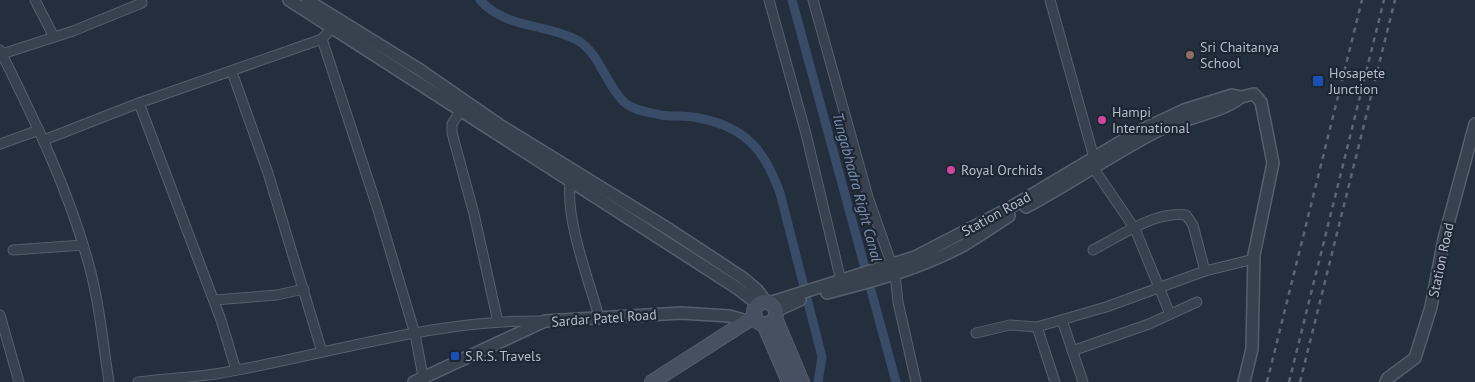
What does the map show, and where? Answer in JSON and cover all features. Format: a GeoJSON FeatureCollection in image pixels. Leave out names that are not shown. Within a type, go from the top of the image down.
{"type":"FeatureCollection","features":[{"type":"Feature","properties":{"kind":"main road"},"geometry":{"type":"LineString","coordinates":[[652,382],[763,313]]}},
{"type":"Feature","properties":{"kind":"main road"},"geometry":{"type":"LineString","coordinates":[[669,382],[763,313]]}},
{"type":"Feature","properties":{"kind":"main road"},"geometry":{"type":"LineString","coordinates":[[763,313],[789,382]]}},
{"type":"Feature","properties":{"kind":"main road"},"geometry":{"type":"LineString","coordinates":[[763,313],[802,382]]}},
{"type":"Feature","properties":{"kind":"street"},"geometry":{"type":"LineString","coordinates":[[34,0],[54,37]]}},
{"type":"Feature","properties":{"kind":"street"},"geometry":{"type":"LineString","coordinates":[[289,0],[737,288],[763,313]]}},
{"type":"Feature","properties":{"kind":"street"},"geometry":{"type":"LineString","coordinates":[[307,0],[420,70],[501,126],[670,230],[743,278],[757,290],[763,313]]}},
{"type":"Feature","properties":{"kind":"street"},"geometry":{"type":"LineString","coordinates":[[768,0],[847,282]]}},
{"type":"Feature","properties":{"kind":"street"},"geometry":{"type":"LineString","coordinates":[[813,0],[890,271],[916,382]]}},
{"type":"Feature","properties":{"kind":"street"},"geometry":{"type":"LineString","coordinates":[[1050,0],[1092,162],[1135,229],[1170,314]]}},
{"type":"Feature","properties":{"kind":"street"},"geometry":{"type":"LineString","coordinates":[[110,382],[90,270],[83,244],[61,179],[1,52],[54,37],[142,3]]}},
{"type":"Feature","properties":{"kind":"street"},"geometry":{"type":"LineString","coordinates":[[44,140],[139,103],[322,39],[332,27]]}},
{"type":"Feature","properties":{"kind":"street"},"geometry":{"type":"LineString","coordinates":[[322,39],[378,210],[415,334],[420,381]]}},
{"type":"Feature","properties":{"kind":"street"},"geometry":{"type":"LineString","coordinates":[[232,72],[268,173],[322,352]]}},
{"type":"Feature","properties":{"kind":"street","name":"Station Road"},"geometry":{"type":"LineString","coordinates":[[763,313],[792,299],[890,271],[963,245],[1092,162],[1182,120],[1233,104],[1241,97],[1254,94],[1259,99],[1273,163],[1254,259],[1252,349],[1244,382]]}},
{"type":"Feature","properties":{"kind":"street"},"geometry":{"type":"LineString","coordinates":[[139,103],[214,300],[236,370]]}},
{"type":"Feature","properties":{"kind":"street"},"geometry":{"type":"LineString","coordinates":[[461,110],[452,124],[452,133],[474,214],[498,322]]}},
{"type":"Feature","properties":{"kind":"street","name":"Station Road"},"geometry":{"type":"LineString","coordinates":[[1386,382],[1388,378],[1415,358],[1431,307],[1444,239],[1475,124]]}},
{"type":"Feature","properties":{"kind":"street"},"geometry":{"type":"LineString","coordinates":[[0,144],[39,130]]}},
{"type":"Feature","properties":{"kind":"street"},"geometry":{"type":"LineString","coordinates":[[570,182],[570,208],[599,317]]}},
{"type":"Feature","properties":{"kind":"street"},"geometry":{"type":"LineString","coordinates":[[1093,250],[1135,229],[1167,216],[1186,215],[1193,225],[1205,271]]}},
{"type":"Feature","properties":{"kind":"street"},"geometry":{"type":"LineString","coordinates":[[13,250],[83,244]]}},
{"type":"Feature","properties":{"kind":"street"},"geometry":{"type":"LineString","coordinates":[[976,333],[1010,326],[1037,327],[1160,288],[1205,271],[1254,259]]}},
{"type":"Feature","properties":{"kind":"street"},"geometry":{"type":"LineString","coordinates":[[214,300],[277,295],[304,288]]}},
{"type":"Feature","properties":{"kind":"street"},"geometry":{"type":"LineString","coordinates":[[1072,351],[1134,330],[1197,302]]}},
{"type":"Feature","properties":{"kind":"street","name":"Sardar Patel Road"},"geometry":{"type":"LineString","coordinates":[[420,381],[545,321],[681,313],[729,316],[763,313]]}},
{"type":"Feature","properties":{"kind":"street"},"geometry":{"type":"LineString","coordinates":[[0,315],[19,382]]}},
{"type":"Feature","properties":{"kind":"street"},"geometry":{"type":"LineString","coordinates":[[1062,320],[1083,382]]}},
{"type":"Feature","properties":{"kind":"street"},"geometry":{"type":"LineString","coordinates":[[138,382],[236,370],[415,334],[498,322],[545,321]]}},
{"type":"Feature","properties":{"kind":"street"},"geometry":{"type":"LineString","coordinates":[[1037,327],[1055,382]]}},
{"type":"Feature","properties":{"kind":"street"},"geometry":{"type":"LineString","coordinates":[[194,382],[208,374]]}},
{"type":"Feature","properties":{"kind":"waterway"},"geometry":{"type":"LineString","coordinates":[[480,0],[490,9],[514,21],[577,40],[592,53],[618,96],[629,106],[661,115],[694,117],[729,127],[741,134],[760,153],[780,193],[822,357],[818,382]]}},
{"type":"Feature","properties":{"kind":"waterway","name":"Tungabhadra Right Canal"},"geometry":{"type":"LineString","coordinates":[[792,0],[896,382]]}},
{"type":"Feature","properties":{"kind":"railway"},"geometry":{"type":"LineString","coordinates":[[1267,382],[1362,0]]}},
{"type":"Feature","properties":{"kind":"railway"},"geometry":{"type":"LineString","coordinates":[[1289,382],[1384,0]]}},
{"type":"Feature","properties":{"kind":"railway"},"geometry":{"type":"LineString","coordinates":[[1300,382],[1395,0]]}},
{"type":"Feature","properties":{"kind":"place","name":"Sri Chaitanya School"},"geometry":{"type":"Point","coordinates":[1190,55]}},
{"type":"Feature","properties":{"kind":"place","name":"Hosapete Junction"},"geometry":{"type":"Point","coordinates":[1318,81]}},
{"type":"Feature","properties":{"kind":"place","name":"Hampi International"},"geometry":{"type":"Point","coordinates":[1102,120]}},
{"type":"Feature","properties":{"kind":"place","name":"Royal Orchids"},"geometry":{"type":"Point","coordinates":[951,170]}},
{"type":"Feature","properties":{"kind":"place","name":"S.R.S. Travels"},"geometry":{"type":"Point","coordinates":[455,356]}}]}
